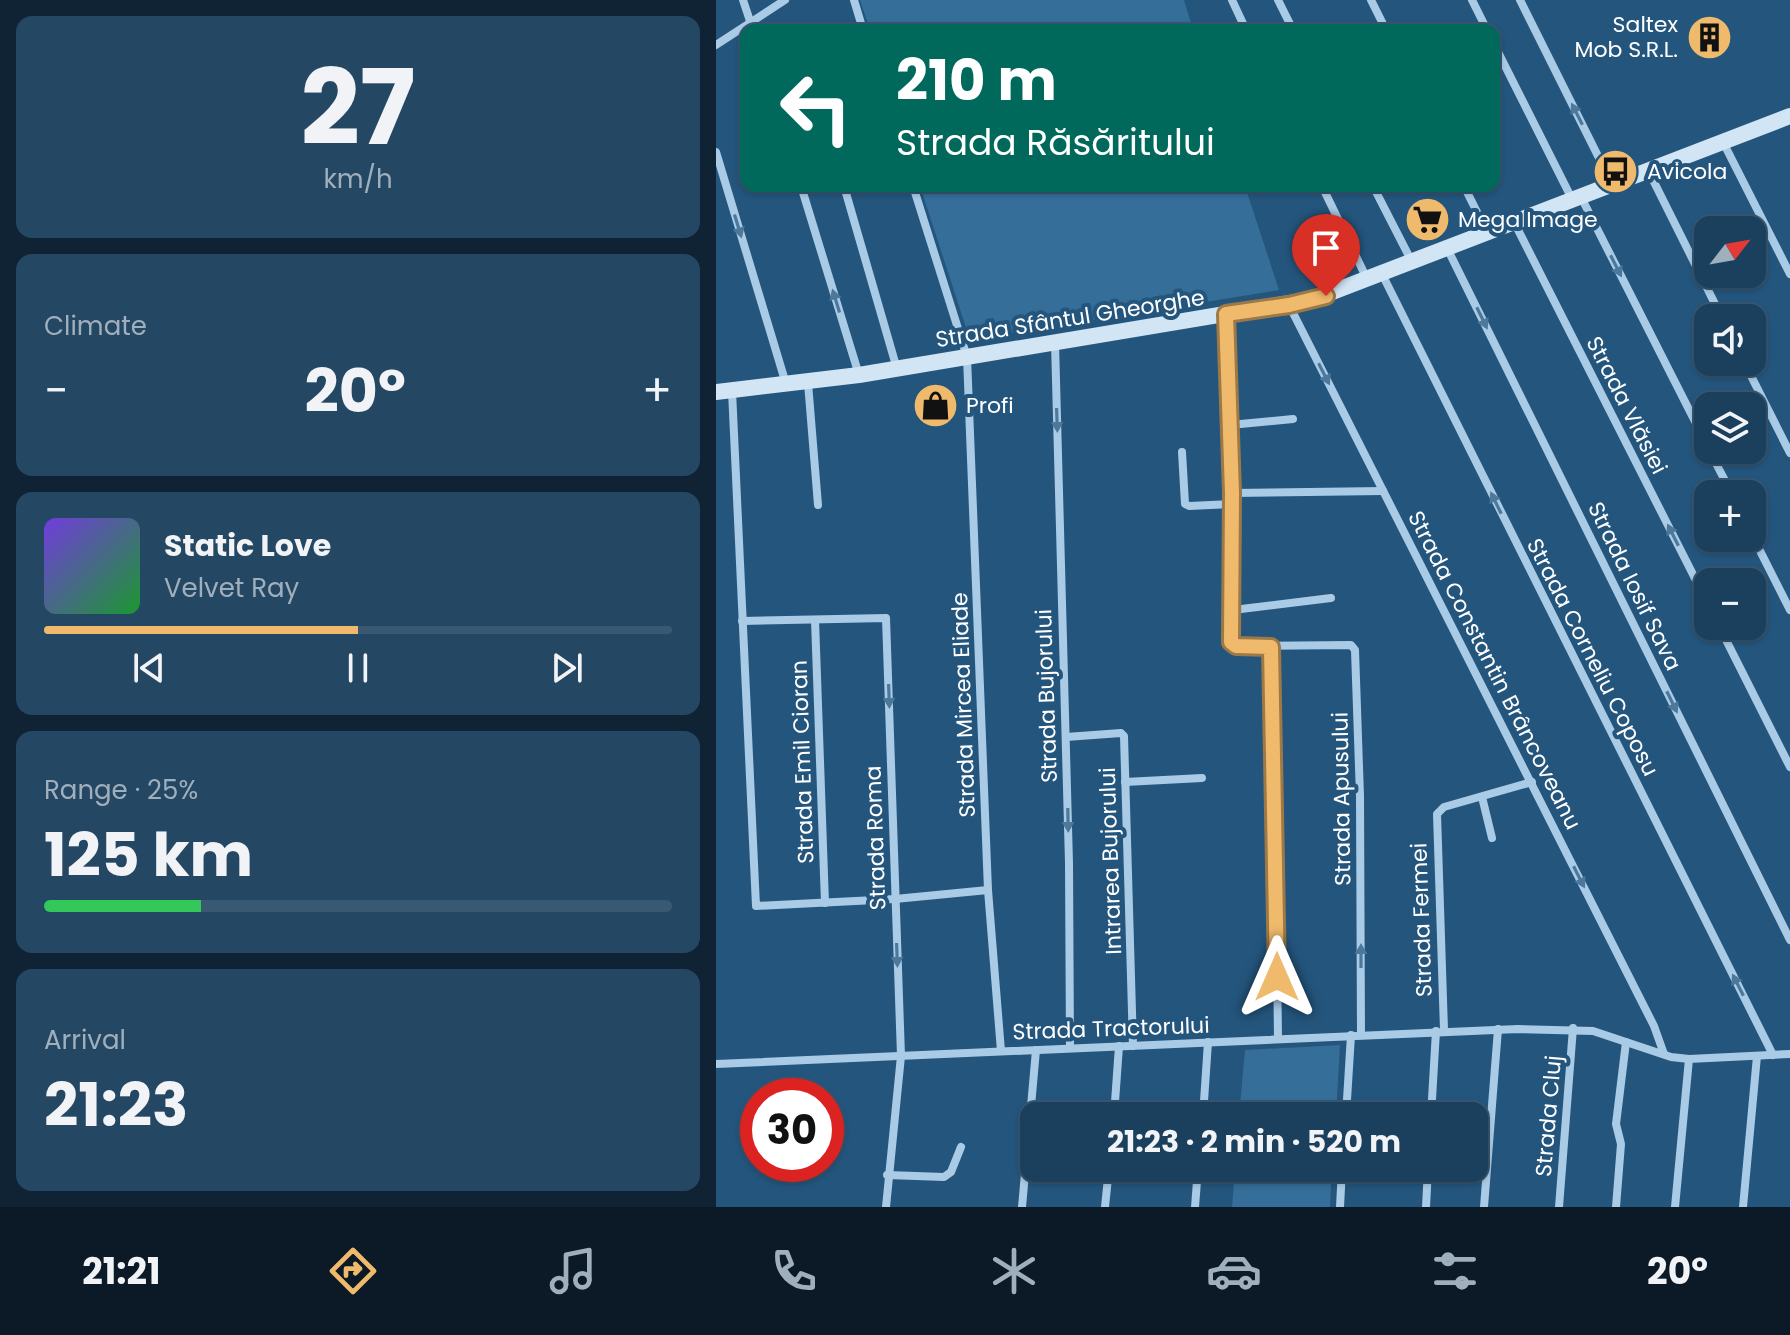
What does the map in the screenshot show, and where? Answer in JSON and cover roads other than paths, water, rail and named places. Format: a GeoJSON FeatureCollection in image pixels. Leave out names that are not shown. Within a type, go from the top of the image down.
{"type":"FeatureCollection","features":[{"type":"Feature","properties":{"kind":"street"},"geometry":{"type":"LineString","coordinates":[[743,0],[751,24]]}},
{"type":"Feature","properties":{"kind":"street"},"geometry":{"type":"LineString","coordinates":[[756,24],[785,0]]}},
{"type":"Feature","properties":{"kind":"street"},"geometry":{"type":"LineString","coordinates":[[854,0],[861,24]]}},
{"type":"Feature","properties":{"kind":"street"},"geometry":{"type":"LineString","coordinates":[[1232,0],[1243,24]]}},
{"type":"Feature","properties":{"kind":"street"},"geometry":{"type":"LineString","coordinates":[[1278,0],[1290,24]]}},
{"type":"Feature","properties":{"kind":"street"},"geometry":{"type":"LineString","coordinates":[[1371,0],[1383,24]]}},
{"type":"Feature","properties":{"kind":"street"},"geometry":{"type":"LineString","coordinates":[[1472,0],[1484,24]]}},
{"type":"Feature","properties":{"kind":"street"},"geometry":{"type":"LineString","coordinates":[[1520,0],[1612,184]]}},
{"type":"Feature","properties":{"kind":"street"},"geometry":{"type":"LineString","coordinates":[[716,45],[740,33]]}},
{"type":"Feature","properties":{"kind":"street"},"geometry":{"type":"LineString","coordinates":[[1500,55],[1694,420]]}},
{"type":"Feature","properties":{"kind":"street","name":"Strada Sfântul Gheorghe"},"geometry":{"type":"LineString","coordinates":[[724,392],[897,369],[1289,305],[1326,296],[1789,118]]}},
{"type":"Feature","properties":{"kind":"street"},"geometry":{"type":"LineString","coordinates":[[1723,142],[1790,274]]}},
{"type":"Feature","properties":{"kind":"street"},"geometry":{"type":"LineString","coordinates":[[716,152],[786,385]]}},
{"type":"Feature","properties":{"kind":"street"},"geometry":{"type":"LineString","coordinates":[[1648,170],[1715,304]]}},
{"type":"Feature","properties":{"kind":"street"},"geometry":{"type":"LineString","coordinates":[[803,192],[859,375]]}},
{"type":"Feature","properties":{"kind":"street","name":"Strada Mircea Eliade"},"geometry":{"type":"LineString","coordinates":[[915,192],[967,357],[988,890],[1001,1051]]}},
{"type":"Feature","properties":{"kind":"street","name":"Strada Corneliu Coposu"},"geometry":{"type":"LineString","coordinates":[[1325,192],[1375,277],[1773,1055]]}},
{"type":"Feature","properties":{"kind":"street"},"geometry":{"type":"LineString","coordinates":[[1376,192],[1412,262]]}},
{"type":"Feature","properties":{"kind":"street"},"geometry":{"type":"LineString","coordinates":[[1467,192],[1487,233]]}},
{"type":"Feature","properties":{"kind":"street"},"geometry":{"type":"LineString","coordinates":[[846,193],[897,369]]}},
{"type":"Feature","properties":{"kind":"street","name":"Strada Vlăsiei"},"geometry":{"type":"LineString","coordinates":[[1514,222],[1694,576]]}},
{"type":"Feature","properties":{"kind":"street","name":"Strada Iosif Sava"},"geometry":{"type":"LineString","coordinates":[[1447,248],[1790,940]]}},
{"type":"Feature","properties":{"kind":"street","name":"Strada Constantin Brâncoveanu"},"geometry":{"type":"LineString","coordinates":[[1289,305],[1532,782],[1654,1026],[1664,1054]]}},
{"type":"Feature","properties":{"kind":"street"},"geometry":{"type":"LineString","coordinates":[[1226,314],[1233,610],[1331,598]]}},
{"type":"Feature","properties":{"kind":"street","name":"Strada Bujorului"},"geometry":{"type":"LineString","coordinates":[[1055,342],[1066,737],[1070,1048]]}},
{"type":"Feature","properties":{"kind":"street"},"geometry":{"type":"LineString","coordinates":[[1751,376],[1790,453]]}},
{"type":"Feature","properties":{"kind":"street"},"geometry":{"type":"LineString","coordinates":[[808,383],[818,505]]}},
{"type":"Feature","properties":{"kind":"street"},"geometry":{"type":"LineString","coordinates":[[724,392],[742,621],[756,906],[895,899],[988,890]]}},
{"type":"Feature","properties":{"kind":"street"},"geometry":{"type":"LineString","coordinates":[[1230,425],[1293,419]]}},
{"type":"Feature","properties":{"kind":"street"},"geometry":{"type":"LineString","coordinates":[[1182,452],[1185,504],[1232,504]]}},
{"type":"Feature","properties":{"kind":"street"},"geometry":{"type":"LineString","coordinates":[[1232,493],[1383,491]]}},
{"type":"Feature","properties":{"kind":"street"},"geometry":{"type":"LineString","coordinates":[[1761,552],[1790,610]]}},
{"type":"Feature","properties":{"kind":"street","name":"Strada Apusului"},"geometry":{"type":"LineString","coordinates":[[1233,610],[1233,645],[1354,647],[1360,796],[1356,1035],[1348,1102]]}},
{"type":"Feature","properties":{"kind":"street","name":"Strada Roma"},"geometry":{"type":"LineString","coordinates":[[815,620],[886,618],[901,1056],[886,1207]]}},
{"type":"Feature","properties":{"kind":"street"},"geometry":{"type":"LineString","coordinates":[[742,621],[815,620]]}},
{"type":"Feature","properties":{"kind":"street","name":"Strada Emil Cioran"},"geometry":{"type":"LineString","coordinates":[[815,620],[825,903]]}},
{"type":"Feature","properties":{"kind":"street"},"geometry":{"type":"LineString","coordinates":[[1726,640],[1790,767]]}},
{"type":"Feature","properties":{"kind":"street"},"geometry":{"type":"LineString","coordinates":[[1271,647],[1278,1039]]}},
{"type":"Feature","properties":{"kind":"street","name":"Intrarea Bujorului"},"geometry":{"type":"LineString","coordinates":[[1066,737],[1123,734],[1133,1046]]}},
{"type":"Feature","properties":{"kind":"street"},"geometry":{"type":"LineString","coordinates":[[1125,782],[1202,778]]}},
{"type":"Feature","properties":{"kind":"street","name":"Strada Fermei"},"geometry":{"type":"LineString","coordinates":[[1440,1030],[1437,814],[1444,807],[1532,782]]}},
{"type":"Feature","properties":{"kind":"street"},"geometry":{"type":"LineString","coordinates":[[1482,797],[1492,838]]}},
{"type":"Feature","properties":{"kind":"street","name":"Strada Tractorului"},"geometry":{"type":"LineString","coordinates":[[716,1064],[1440,1030],[1573,1028],[1689,1059],[1790,1054]]}},
{"type":"Feature","properties":{"kind":"street","name":"Strada Cluj"},"geometry":{"type":"LineString","coordinates":[[1559,1207],[1573,1028]]}},
{"type":"Feature","properties":{"kind":"street"},"geometry":{"type":"LineString","coordinates":[[1484,1207],[1498,1029]]}},
{"type":"Feature","properties":{"kind":"street"},"geometry":{"type":"LineString","coordinates":[[1432,1102],[1440,1030]]}},
{"type":"Feature","properties":{"kind":"street"},"geometry":{"type":"LineString","coordinates":[[1204,1102],[1208,1042]]}},
{"type":"Feature","properties":{"kind":"street"},"geometry":{"type":"LineString","coordinates":[[1616,1207],[1621,1144],[1616,1124],[1626,1042]]}},
{"type":"Feature","properties":{"kind":"street"},"geometry":{"type":"LineString","coordinates":[[1115,1102],[1119,1046]]}},
{"type":"Feature","properties":{"kind":"street"},"geometry":{"type":"LineString","coordinates":[[1022,1207],[1036,1050]]}},
{"type":"Feature","properties":{"kind":"street"},"geometry":{"type":"LineString","coordinates":[[1743,1207],[1757,1056]]}},
{"type":"Feature","properties":{"kind":"street"},"geometry":{"type":"LineString","coordinates":[[1675,1207],[1689,1059]]}},
{"type":"Feature","properties":{"kind":"street"},"geometry":{"type":"LineString","coordinates":[[887,1175],[944,1177],[951,1172],[961,1147]]}},
{"type":"Feature","properties":{"kind":"street"},"geometry":{"type":"LineString","coordinates":[[1105,1207],[1108,1182]]}},
{"type":"Feature","properties":{"kind":"street"},"geometry":{"type":"LineString","coordinates":[[1195,1207],[1197,1182]]}},
{"type":"Feature","properties":{"kind":"street"},"geometry":{"type":"LineString","coordinates":[[1340,1207],[1341,1182]]}},
{"type":"Feature","properties":{"kind":"street"},"geometry":{"type":"LineString","coordinates":[[1426,1207],[1427,1182]]}},
{"type":"Feature","properties":{"kind":"place","name":"Saltex Mob S.R.L."},"geometry":{"type":"Point","coordinates":[1709,37]}},
{"type":"Feature","properties":{"kind":"place","name":"Avicola"},"geometry":{"type":"Point","coordinates":[1616,171]}},
{"type":"Feature","properties":{"kind":"place","name":"Mega Image"},"geometry":{"type":"Point","coordinates":[1427,219]}},
{"type":"Feature","properties":{"kind":"place","name":"Profi"},"geometry":{"type":"Point","coordinates":[935,405]}}]}
